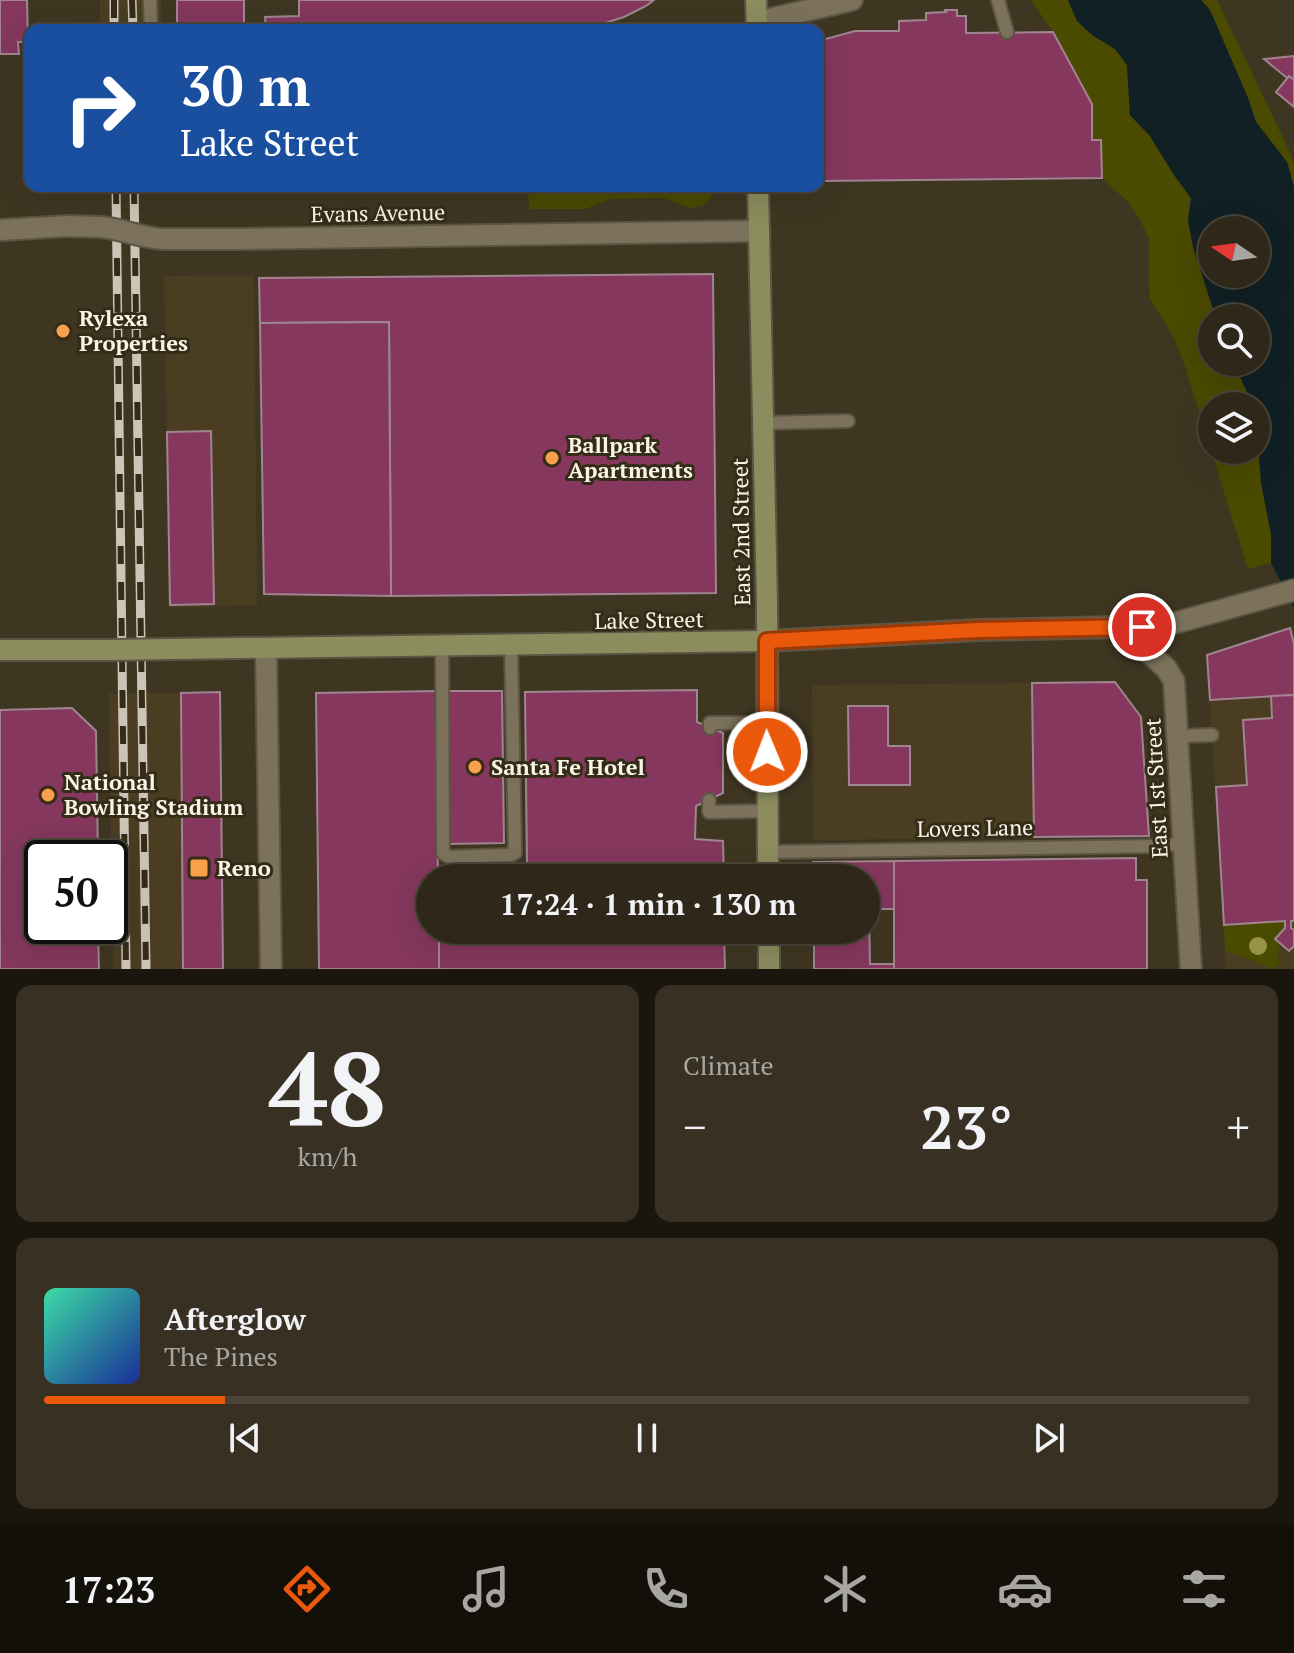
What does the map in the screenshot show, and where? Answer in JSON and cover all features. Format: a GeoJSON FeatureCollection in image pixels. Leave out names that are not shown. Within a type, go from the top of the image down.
{"type":"FeatureCollection","features":[{"type":"Feature","properties":{"kind":"main road"},"geometry":{"type":"LineString","coordinates":[[756,0],[757,24]]}},
{"type":"Feature","properties":{"kind":"main road","name":"East 2nd Street"},"geometry":{"type":"LineString","coordinates":[[758,192],[768,864]]}},
{"type":"Feature","properties":{"kind":"main road","name":"Lake Street"},"geometry":{"type":"LineString","coordinates":[[0,650],[767,641]]}},
{"type":"Feature","properties":{"kind":"main road"},"geometry":{"type":"LineString","coordinates":[[769,944],[769,969]]}},
{"type":"Feature","properties":{"kind":"street"},"geometry":{"type":"LineString","coordinates":[[764,24],[847,1]]}},
{"type":"Feature","properties":{"kind":"street","name":"Evans Avenue"},"geometry":{"type":"LineString","coordinates":[[0,230],[101,227],[163,239],[759,231]]}},
{"type":"Feature","properties":{"kind":"street","name":"Lake Street"},"geometry":{"type":"LineString","coordinates":[[767,641],[978,630],[1164,626],[1290,592]]}},
{"type":"Feature","properties":{"kind":"street","name":"East 1st Street"},"geometry":{"type":"LineString","coordinates":[[1121,628],[1166,668],[1174,681],[1191,969]]}},
{"type":"Feature","properties":{"kind":"street"},"geometry":{"type":"LineString","coordinates":[[266,648],[271,969]]}},
{"type":"Feature","properties":{"kind":"lane"},"geometry":{"type":"LineString","coordinates":[[150,0],[151,24]]}},
{"type":"Feature","properties":{"kind":"lane"},"geometry":{"type":"LineString","coordinates":[[998,0],[1007,32]]}},
{"type":"Feature","properties":{"kind":"lane"},"geometry":{"type":"LineString","coordinates":[[763,423],[848,421]]}},
{"type":"Feature","properties":{"kind":"lane"},"geometry":{"type":"LineString","coordinates":[[442,646],[443,853],[449,857],[515,853],[511,645]]}},
{"type":"Feature","properties":{"kind":"lane"},"geometry":{"type":"LineString","coordinates":[[710,728],[710,723],[767,723]]}},
{"type":"Feature","properties":{"kind":"lane"},"geometry":{"type":"LineString","coordinates":[[1177,736],[1212,735]]}},
{"type":"Feature","properties":{"kind":"lane"},"geometry":{"type":"LineString","coordinates":[[709,800],[709,812],[768,811]]}},
{"type":"Feature","properties":{"kind":"lane","name":"Lovers Lane"},"geometry":{"type":"LineString","coordinates":[[768,852],[1183,844]]}},
{"type":"Feature","properties":{"kind":"shaded area"},"geometry":{"type":"Polygon","coordinates":[[[100,0],[161,0],[161,24],[100,24],[100,0]]]}},
{"type":"Feature","properties":{"kind":"shaded area"},"geometry":{"type":"Polygon","coordinates":[[[1031,0],[1068,0],[1077,21],[1115,49],[1127,65],[1130,115],[1150,136],[1191,199],[1188,220],[1198,257],[1198,288],[1206,288],[1211,304],[1198,304],[1198,376],[1240,376],[1247,392],[1198,392],[1198,408],[1173,336],[1150,299],[1149,239],[1128,202],[1102,178],[1101,140],[1092,140],[1092,104],[1053,32],[1031,0]]]}},
{"type":"Feature","properties":{"kind":"shaded area"},"geometry":{"type":"Polygon","coordinates":[[[1068,0],[1201,0],[1210,10],[1256,122],[1287,162],[1294,187],[1294,608],[1271,563],[1271,534],[1261,483],[1260,464],[1270,464],[1270,392],[1247,392],[1240,376],[1270,376],[1270,304],[1211,304],[1206,288],[1270,288],[1270,216],[1198,216],[1198,262],[1188,220],[1191,198],[1150,136],[1130,115],[1127,65],[1115,49],[1077,21],[1068,0]]]}},
{"type":"Feature","properties":{"kind":"shaded area"},"geometry":{"type":"Polygon","coordinates":[[[1201,0],[1217,0],[1287,146],[1294,164],[1294,187],[1287,162],[1256,122],[1210,10],[1201,0]]]}},
{"type":"Feature","properties":{"kind":"shaded area"},"geometry":{"type":"Polygon","coordinates":[[[528,192],[710,192],[711,198],[702,206],[691,208],[663,198],[612,199],[585,209],[529,209],[528,192]]]}},
{"type":"Feature","properties":{"kind":"shaded area"},"geometry":{"type":"Polygon","coordinates":[[[254,275],[257,605],[170,608],[164,276],[254,275]]]}},
{"type":"Feature","properties":{"kind":"shaded area"},"geometry":{"type":"Polygon","coordinates":[[[1215,464],[1259,464],[1271,534],[1271,563],[1248,569],[1215,464]]]}},
{"type":"Feature","properties":{"kind":"shaded area"},"geometry":{"type":"Polygon","coordinates":[[[1294,626],[1294,969],[1226,969],[1207,655],[1294,626]]]}},
{"type":"Feature","properties":{"kind":"shaded area"},"geometry":{"type":"Polygon","coordinates":[[[1115,682],[1141,717],[1149,836],[813,840],[812,685],[1115,682]]]}},
{"type":"Feature","properties":{"kind":"shaded area"},"geometry":{"type":"Polygon","coordinates":[[[220,692],[223,969],[113,969],[113,944],[128,944],[128,840],[111,840],[109,694],[220,692]]]}},
{"type":"Feature","properties":{"kind":"shaded area"},"geometry":{"type":"Polygon","coordinates":[[[1285,921],[1285,928],[1276,939],[1280,943],[1277,954],[1280,963],[1273,969],[1225,950],[1224,925],[1285,921]]]}},
{"type":"Feature","properties":{"kind":"building"},"geometry":{"type":"Polygon","coordinates":[[[0,0],[27,0],[28,24],[24,24],[24,42],[18,42],[19,54],[0,54],[0,0]]]}},
{"type":"Feature","properties":{"kind":"building"},"geometry":{"type":"Polygon","coordinates":[[[177,0],[244,0],[244,24],[177,24],[177,0]]]}},
{"type":"Feature","properties":{"kind":"building"},"geometry":{"type":"Polygon","coordinates":[[[299,0],[654,0],[624,17],[602,24],[266,24],[265,17],[299,16],[299,0]]]}},
{"type":"Feature","properties":{"kind":"building"},"geometry":{"type":"Polygon","coordinates":[[[957,10],[957,16],[966,16],[966,33],[1053,32],[1092,104],[1092,140],[1101,140],[1102,178],[824,181],[824,39],[855,31],[899,31],[899,21],[926,20],[926,13],[957,10]]]}},
{"type":"Feature","properties":{"kind":"building"},"geometry":{"type":"Polygon","coordinates":[[[1294,56],[1294,80],[1264,59],[1294,56]]]}},
{"type":"Feature","properties":{"kind":"building"},"geometry":{"type":"Polygon","coordinates":[[[1289,76],[1294,80],[1294,107],[1276,92],[1289,76]]]}},
{"type":"Feature","properties":{"kind":"building","name":"Ballpark Apartments"},"geometry":{"type":"Polygon","coordinates":[[[713,274],[716,593],[391,596],[389,322],[260,323],[259,278],[713,274]]]}},
{"type":"Feature","properties":{"kind":"building"},"geometry":{"type":"Polygon","coordinates":[[[389,322],[391,596],[264,594],[260,323],[389,322]]]}},
{"type":"Feature","properties":{"kind":"building"},"geometry":{"type":"Polygon","coordinates":[[[211,431],[214,604],[170,605],[167,432],[211,431]]]}},
{"type":"Feature","properties":{"kind":"building"},"geometry":{"type":"Polygon","coordinates":[[[1290,628],[1294,644],[1294,695],[1210,700],[1207,655],[1290,628]]]}},
{"type":"Feature","properties":{"kind":"building"},"geometry":{"type":"Polygon","coordinates":[[[1115,682],[1141,717],[1149,836],[1034,837],[1032,683],[1115,682]]]}},
{"type":"Feature","properties":{"kind":"building"},"geometry":{"type":"Polygon","coordinates":[[[697,690],[697,722],[723,733],[723,793],[696,806],[695,839],[723,841],[724,864],[527,864],[525,692],[697,690]]]}},
{"type":"Feature","properties":{"kind":"building"},"geometry":{"type":"Polygon","coordinates":[[[436,691],[438,864],[416,864],[416,944],[439,944],[439,969],[319,969],[316,693],[436,691]]]}},
{"type":"Feature","properties":{"kind":"building","name":"Santa Fe Hotel"},"geometry":{"type":"Polygon","coordinates":[[[447,691],[502,691],[504,843],[449,844],[447,691]]]}},
{"type":"Feature","properties":{"kind":"building","name":"Reno"},"geometry":{"type":"Polygon","coordinates":[[[220,692],[223,969],[183,969],[181,693],[220,692]]]}},
{"type":"Feature","properties":{"kind":"building"},"geometry":{"type":"Polygon","coordinates":[[[1294,695],[1294,921],[1291,921],[1291,928],[1294,930],[1294,946],[1289,951],[1275,939],[1285,928],[1285,921],[1224,925],[1216,787],[1247,785],[1243,720],[1272,718],[1271,696],[1294,695]]]}},
{"type":"Feature","properties":{"kind":"building"},"geometry":{"type":"Polygon","coordinates":[[[848,706],[888,706],[888,746],[910,746],[910,785],[849,785],[848,706]]]}},
{"type":"Feature","properties":{"kind":"building","name":"National Bowling Stadium"},"geometry":{"type":"Polygon","coordinates":[[[72,708],[96,731],[98,840],[24,840],[24,944],[98,944],[99,969],[0,969],[0,710],[72,708]]]}},
{"type":"Feature","properties":{"kind":"building"},"geometry":{"type":"Polygon","coordinates":[[[1136,858],[1136,880],[1147,880],[1147,969],[894,969],[894,861],[1136,858]]]}},
{"type":"Feature","properties":{"kind":"building"},"geometry":{"type":"Polygon","coordinates":[[[894,861],[894,909],[880,909],[880,864],[813,862],[894,861]]]}},
{"type":"Feature","properties":{"kind":"building"},"geometry":{"type":"Polygon","coordinates":[[[439,944],[724,944],[725,969],[439,969],[439,944]]]}},
{"type":"Feature","properties":{"kind":"building"},"geometry":{"type":"Polygon","coordinates":[[[814,944],[870,944],[870,964],[894,964],[894,969],[814,969],[814,944]]]}},
{"type":"Feature","properties":{"kind":"railway"},"geometry":{"type":"LineString","coordinates":[[114,0],[114,24]]}},
{"type":"Feature","properties":{"kind":"railway"},"geometry":{"type":"LineString","coordinates":[[132,0],[133,24]]}},
{"type":"Feature","properties":{"kind":"railway"},"geometry":{"type":"LineString","coordinates":[[116,192],[126,969]]}},
{"type":"Feature","properties":{"kind":"railway"},"geometry":{"type":"LineString","coordinates":[[134,192],[146,969]]}},
{"type":"Feature","properties":{"kind":"place","name":"Rylexa Properties"},"geometry":{"type":"Point","coordinates":[63,331]}},
{"type":"Feature","properties":{"kind":"place","name":"Ballpark Apartments"},"geometry":{"type":"Point","coordinates":[552,458]}},
{"type":"Feature","properties":{"kind":"place","name":"Santa Fe Hotel"},"geometry":{"type":"Point","coordinates":[475,767]}},
{"type":"Feature","properties":{"kind":"place","name":"National Bowling Stadium"},"geometry":{"type":"Point","coordinates":[48,795]}},
{"type":"Feature","properties":{"kind":"place","name":"Reno"},"geometry":{"type":"Point","coordinates":[199,868]}},
{"type":"Feature","properties":{"kind":"route"},"geometry":{"type":"LineString","coordinates":[[767,752],[767,641],[923,632],[1142,627]]}}]}
